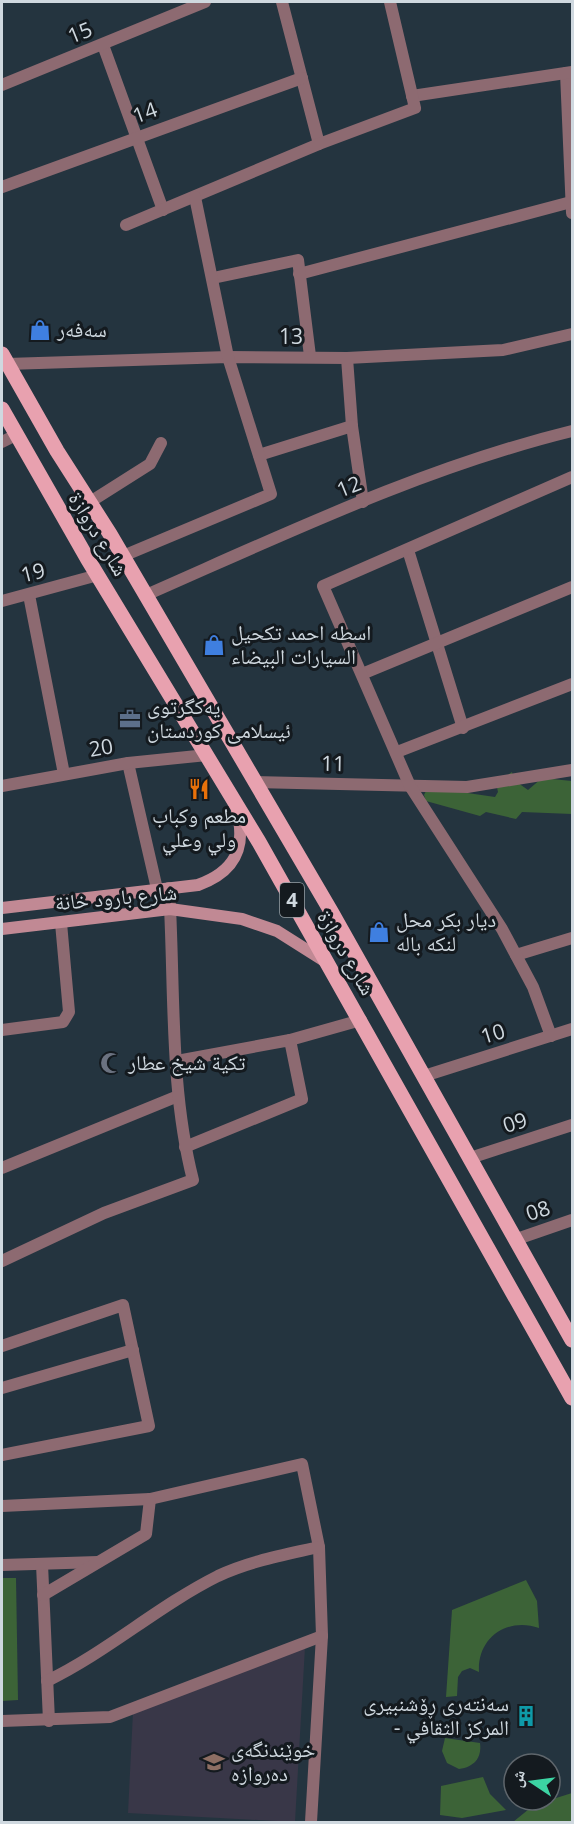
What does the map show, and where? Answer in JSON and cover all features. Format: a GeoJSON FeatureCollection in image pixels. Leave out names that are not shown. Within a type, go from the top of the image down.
{"type":"FeatureCollection","features":[{"type":"Feature","properties":{"kind":"main road","name":"شارع دروازة"},"geometry":{"type":"LineString","coordinates":[[4,359],[123,556],[255,782],[573,1340]]}},
{"type":"Feature","properties":{"kind":"main road","name":"شارع دروازة"},"geometry":{"type":"LineString","coordinates":[[2,409],[329,964],[573,1398]]}},
{"type":"Feature","properties":{"kind":"main road","name":"شارع بارود خانة"},"geometry":{"type":"LineString","coordinates":[[2,908],[198,885],[229,869],[240,838],[239,821],[233,798]]}},
{"type":"Feature","properties":{"kind":"main road","name":"شارع بارود خانة"},"geometry":{"type":"LineString","coordinates":[[2,929],[170,909],[242,919],[277,931],[329,964]]}},
{"type":"Feature","properties":{"kind":"main road"},"geometry":{"type":"LineString","coordinates":[[435,1151],[459,1137]]}},
{"type":"Feature","properties":{"kind":"street","name":"15"},"geometry":{"type":"LineString","coordinates":[[2,85],[206,2]]}},
{"type":"Feature","properties":{"kind":"street"},"geometry":{"type":"LineString","coordinates":[[282,2],[319,144]]}},
{"type":"Feature","properties":{"kind":"street"},"geometry":{"type":"LineString","coordinates":[[126,225],[319,144],[414,108],[390,2]]}},
{"type":"Feature","properties":{"kind":"street"},"geometry":{"type":"LineString","coordinates":[[103,45],[163,210]]}},
{"type":"Feature","properties":{"kind":"street"},"geometry":{"type":"LineString","coordinates":[[299,274],[572,208],[569,72],[412,96]]}},
{"type":"Feature","properties":{"kind":"street","name":"14"},"geometry":{"type":"LineString","coordinates":[[2,187],[302,78]]}},
{"type":"Feature","properties":{"kind":"street"},"geometry":{"type":"LineString","coordinates":[[123,556],[271,494],[228,357],[195,197]]}},
{"type":"Feature","properties":{"kind":"street"},"geometry":{"type":"LineString","coordinates":[[213,278],[298,260],[310,356]]}},
{"type":"Feature","properties":{"kind":"street","name":"13"},"geometry":{"type":"LineString","coordinates":[[4,359],[310,356],[346,358],[503,350],[571,338]]}},
{"type":"Feature","properties":{"kind":"street"},"geometry":{"type":"LineString","coordinates":[[346,358],[352,426],[363,502]]}},
{"type":"Feature","properties":{"kind":"street"},"geometry":{"type":"LineString","coordinates":[[259,455],[352,426]]}},
{"type":"Feature","properties":{"kind":"street","name":"12"},"geometry":{"type":"LineString","coordinates":[[146,595],[363,502],[508,446],[573,431]]}},
{"type":"Feature","properties":{"kind":"street"},"geometry":{"type":"LineString","coordinates":[[2,442],[16,435]]}},
{"type":"Feature","properties":{"kind":"street"},"geometry":{"type":"LineString","coordinates":[[90,502],[150,464],[161,443]]}},
{"type":"Feature","properties":{"kind":"street"},"geometry":{"type":"LineString","coordinates":[[551,1036],[533,987],[516,955],[410,786],[323,586],[573,477]]}},
{"type":"Feature","properties":{"kind":"street"},"geometry":{"type":"LineString","coordinates":[[408,550],[463,728]]}},
{"type":"Feature","properties":{"kind":"street","name":"19"},"geometry":{"type":"LineString","coordinates":[[2,601],[98,575]]}},
{"type":"Feature","properties":{"kind":"street"},"geometry":{"type":"LineString","coordinates":[[362,674],[573,587]]}},
{"type":"Feature","properties":{"kind":"street"},"geometry":{"type":"LineString","coordinates":[[29,595],[64,774]]}},
{"type":"Feature","properties":{"kind":"street"},"geometry":{"type":"LineString","coordinates":[[397,752],[573,684]]}},
{"type":"Feature","properties":{"kind":"street","name":"20"},"geometry":{"type":"LineString","coordinates":[[2,786],[128,763],[207,755]]}},
{"type":"Feature","properties":{"kind":"street"},"geometry":{"type":"LineString","coordinates":[[2,1261],[104,1213],[193,1180],[185,1147],[178,1096],[170,909],[128,763]]}},
{"type":"Feature","properties":{"kind":"street","name":"11"},"geometry":{"type":"LineString","coordinates":[[255,782],[467,787],[573,770]]}},
{"type":"Feature","properties":{"kind":"street"},"geometry":{"type":"LineString","coordinates":[[2,1030],[63,1022],[67,1018],[69,1012],[61,923]]}},
{"type":"Feature","properties":{"kind":"street"},"geometry":{"type":"LineString","coordinates":[[516,955],[573,938]]}},
{"type":"Feature","properties":{"kind":"street"},"geometry":{"type":"LineString","coordinates":[[177,1061],[290,1040],[361,1020]]}},
{"type":"Feature","properties":{"kind":"street","name":"10"},"geometry":{"type":"LineString","coordinates":[[424,1076],[573,1029]]}},
{"type":"Feature","properties":{"kind":"street"},"geometry":{"type":"LineString","coordinates":[[185,1147],[302,1099],[290,1040]]}},
{"type":"Feature","properties":{"kind":"street"},"geometry":{"type":"LineString","coordinates":[[2,1168],[178,1096]]}},
{"type":"Feature","properties":{"kind":"street","name":"09"},"geometry":{"type":"LineString","coordinates":[[471,1158],[573,1125]]}},
{"type":"Feature","properties":{"kind":"street","name":"08"},"geometry":{"type":"LineString","coordinates":[[517,1239],[573,1220]]}},
{"type":"Feature","properties":{"kind":"street"},"geometry":{"type":"LineString","coordinates":[[2,1346],[123,1305],[149,1426],[2,1455]]}},
{"type":"Feature","properties":{"kind":"street"},"geometry":{"type":"LineString","coordinates":[[2,1388],[133,1350]]}},
{"type":"Feature","properties":{"kind":"street"},"geometry":{"type":"LineString","coordinates":[[2,1506],[150,1499],[302,1464],[319,1547],[321,1636],[311,1822]]}},
{"type":"Feature","properties":{"kind":"street"},"geometry":{"type":"LineString","coordinates":[[43,1595],[146,1534],[150,1499]]}},
{"type":"Feature","properties":{"kind":"street"},"geometry":{"type":"LineString","coordinates":[[47,1681],[85,1663],[117,1638],[217,1577],[254,1561],[319,1547]]}},
{"type":"Feature","properties":{"kind":"street"},"geometry":{"type":"LineString","coordinates":[[2,1565],[100,1562]]}},
{"type":"Feature","properties":{"kind":"street"},"geometry":{"type":"LineString","coordinates":[[42,1564],[49,1721]]}},
{"type":"Feature","properties":{"kind":"street"},"geometry":{"type":"LineString","coordinates":[[2,1721],[110,1717],[321,1636]]}},
{"type":"Feature","properties":{"kind":"shaded area","name":"خوێندنگەی دەروازە"},"geometry":{"type":"Polygon","coordinates":[[[305,1647],[295,1822],[128,1813],[133,1712],[305,1647]]]}},
{"type":"Feature","properties":{"kind":"green space"},"geometry":{"type":"Polygon","coordinates":[[[512,772],[514,780],[528,790],[542,778],[572,781],[572,814],[522,812],[516,819],[486,812],[480,816],[426,801],[424,795],[426,791],[447,790],[495,797],[498,792],[496,783],[512,772]]]}},
{"type":"Feature","properties":{"kind":"green space"},"geometry":{"type":"Polygon","coordinates":[[[2,1578],[16,1578],[18,1700],[2,1701],[2,1578]]]}},
{"type":"Feature","properties":{"kind":"green space"},"geometry":{"type":"Polygon","coordinates":[[[526,1580],[537,1601],[539,1628],[516,1625],[496,1633],[483,1649],[479,1672],[470,1668],[462,1671],[458,1677],[457,1696],[446,1697],[452,1610],[526,1580]]]}},
{"type":"Feature","properties":{"kind":"green space"},"geometry":{"type":"Polygon","coordinates":[[[445,1738],[480,1743],[480,1753],[476,1761],[459,1769],[447,1763],[442,1751],[445,1738]]]}},
{"type":"Feature","properties":{"kind":"green space"},"geometry":{"type":"Polygon","coordinates":[[[483,1777],[490,1794],[502,1806],[502,1811],[462,1818],[440,1815],[441,1786],[483,1777]]]}},
{"type":"Feature","properties":{"kind":"green space"},"geometry":{"type":"Polygon","coordinates":[[[572,1793],[572,1822],[513,1822],[525,1812],[562,1812],[562,1796],[572,1793]]]}},
{"type":"Feature","properties":{"kind":"place","name":"سەفەر"},"geometry":{"type":"Point","coordinates":[40,330]}},
{"type":"Feature","properties":{"kind":"place","name":"اسطه احمد تكحيل السيارات البيضاء"},"geometry":{"type":"Point","coordinates":[214,645]}},
{"type":"Feature","properties":{"kind":"place","name":"یەکگرتوی ئیسلامی کوردستان"},"geometry":{"type":"Point","coordinates":[130,719]}},
{"type":"Feature","properties":{"kind":"place","name":"مطعم وكباب ولي وعلي"},"geometry":{"type":"Point","coordinates":[199,789]}},
{"type":"Feature","properties":{"kind":"place","name":"ديار بكر محل لنكه باله"},"geometry":{"type":"Point","coordinates":[379,932]}},
{"type":"Feature","properties":{"kind":"place","name":"تكية شيخ عطار"},"geometry":{"type":"Point","coordinates":[111,1063]}},
{"type":"Feature","properties":{"kind":"place","name":"سەنتەری ڕۆشنبیری - المرکز الثقافي"},"geometry":{"type":"Point","coordinates":[526,1716]}},
{"type":"Feature","properties":{"kind":"place","name":"خوێندنگەی دەروازە"},"geometry":{"type":"Point","coordinates":[214,1762]}}]}
